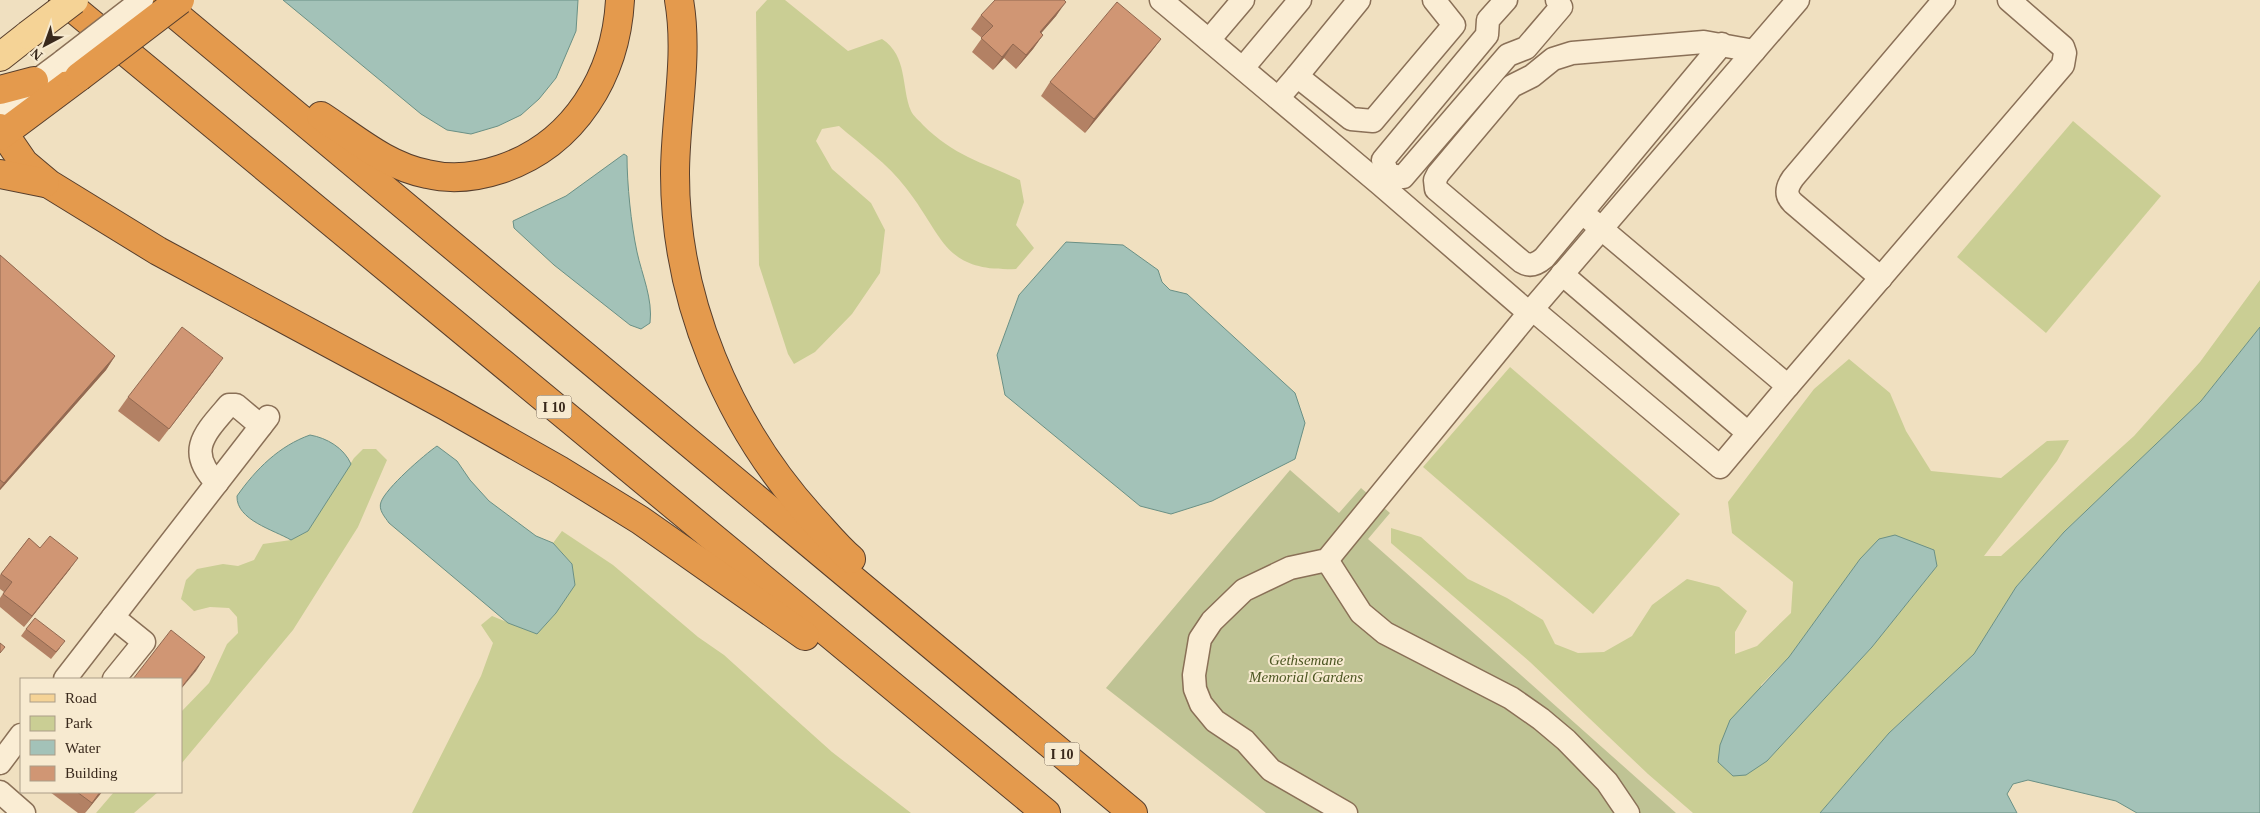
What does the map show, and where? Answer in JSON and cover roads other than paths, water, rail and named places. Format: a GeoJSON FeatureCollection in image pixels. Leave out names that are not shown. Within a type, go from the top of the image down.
{"type":"FeatureCollection","features":[{"type":"Feature","properties":{"kind":"highway","name":"I 10"},"geometry":{"type":"LineString","coordinates":[[63,0],[925,715],[1046,813]]}},
{"type":"Feature","properties":{"kind":"highway","name":"I 10"},"geometry":{"type":"LineString","coordinates":[[158,0],[990,696],[1133,813]]}},
{"type":"Feature","properties":{"kind":"highway"},"geometry":{"type":"LineString","coordinates":[[180,0],[71,69],[1,127],[24,163],[49,184],[158,251],[446,406],[559,470],[640,520],[747,597],[925,715]]}},
{"type":"Feature","properties":{"kind":"highway"},"geometry":{"type":"LineString","coordinates":[[210,44],[378,156],[401,167],[427,174],[469,178],[502,169],[530,157],[556,139],[574,123],[587,105],[606,70],[615,42],[620,0]]}},
{"type":"Feature","properties":{"kind":"highway"},"geometry":{"type":"LineString","coordinates":[[679,0],[681,56],[675,175],[679,239],[695,308],[712,359],[733,407],[785,489],[840,549],[941,633],[990,696]]}},
{"type":"Feature","properties":{"kind":"highway"},"geometry":{"type":"LineString","coordinates":[[0,90],[34,81]]}},
{"type":"Feature","properties":{"kind":"highway"},"geometry":{"type":"LineString","coordinates":[[0,174],[49,184]]}},
{"type":"Feature","properties":{"kind":"main road"},"geometry":{"type":"LineString","coordinates":[[0,57],[74,0]]}},
{"type":"Feature","properties":{"kind":"street"},"geometry":{"type":"LineString","coordinates":[[1,127],[34,81],[71,69],[142,0]]}},
{"type":"Feature","properties":{"kind":"street"},"geometry":{"type":"LineString","coordinates":[[1209,40],[1243,0]]}},
{"type":"Feature","properties":{"kind":"street"},"geometry":{"type":"LineString","coordinates":[[1243,68],[1300,0]]}},
{"type":"Feature","properties":{"kind":"street"},"geometry":{"type":"LineString","coordinates":[[1278,98],[1359,0]]}},
{"type":"Feature","properties":{"kind":"street"},"geometry":{"type":"LineString","coordinates":[[1297,76],[1350,119],[1373,121],[1454,25],[1434,0]]}},
{"type":"Feature","properties":{"kind":"street"},"geometry":{"type":"LineString","coordinates":[[1384,180],[1383,160],[1487,35],[1488,20],[1506,0]]}},
{"type":"Feature","properties":{"kind":"street"},"geometry":{"type":"LineString","coordinates":[[1384,180],[1403,177],[1508,55],[1526,48],[1561,7],[1556,0]]}},
{"type":"Feature","properties":{"kind":"street"},"geometry":{"type":"LineString","coordinates":[[1346,813],[1271,770],[1244,740],[1215,721],[1201,704],[1195,689],[1194,675],[1200,639],[1212,621],[1244,590],[1290,568],[1327,560],[1562,274],[1798,0]]}},
{"type":"Feature","properties":{"kind":"street"},"geometry":{"type":"LineString","coordinates":[[1881,278],[1793,203],[1787,194],[1787,189],[1797,173],[1944,0]]}},
{"type":"Feature","properties":{"kind":"street"},"geometry":{"type":"LineString","coordinates":[[1174,4],[1209,40],[1278,98],[1384,180],[1531,311],[1720,467],[2063,65],[2065,53],[2063,47],[2009,0]]}},
{"type":"Feature","properties":{"kind":"street"},"geometry":{"type":"LineString","coordinates":[[1487,35],[1508,55]]}},
{"type":"Feature","properties":{"kind":"street"},"geometry":{"type":"LineString","coordinates":[[1722,44],[1540,261],[1530,266],[1522,262],[1435,186],[1438,174],[1512,86],[1532,76],[1553,59],[1564,54],[1704,42],[1722,44],[1754,51]]}},
{"type":"Feature","properties":{"kind":"street"},"geometry":{"type":"LineString","coordinates":[[1416,72],[1478,126]]}},
{"type":"Feature","properties":{"kind":"street"},"geometry":{"type":"LineString","coordinates":[[1582,212],[1788,386]]}},
{"type":"Feature","properties":{"kind":"street"},"geometry":{"type":"LineString","coordinates":[[1562,274],[1748,433]]}},
{"type":"Feature","properties":{"kind":"street"},"geometry":{"type":"LineString","coordinates":[[66,678],[217,483],[264,422],[236,406],[229,405],[200,446],[200,460],[217,483]]}},
{"type":"Feature","properties":{"kind":"street"},"geometry":{"type":"LineString","coordinates":[[1327,560],[1361,613],[1385,633],[1511,698],[1541,719],[1566,740],[1607,782],[1628,813]]}},
{"type":"Feature","properties":{"kind":"street"},"geometry":{"type":"LineString","coordinates":[[113,617],[144,642],[115,678]]}},
{"type":"Feature","properties":{"kind":"street"},"geometry":{"type":"LineString","coordinates":[[0,763],[20,739]]}},
{"type":"Feature","properties":{"kind":"street"},"geometry":{"type":"LineString","coordinates":[[0,792],[24,813]]}},
{"type":"Feature","properties":{"kind":"water"},"geometry":{"type":"Polygon","coordinates":[[[283,0],[578,0],[576,31],[556,78],[539,99],[521,115],[498,126],[471,134],[447,130],[421,114],[283,0]]]}},
{"type":"Feature","properties":{"kind":"water"},"geometry":{"type":"Polygon","coordinates":[[[624,154],[627,156],[630,204],[635,241],[651,314],[650,323],[641,329],[630,325],[554,265],[514,228],[513,221],[566,196],[624,154]]]}},
{"type":"Feature","properties":{"kind":"water"},"geometry":{"type":"Polygon","coordinates":[[[1066,242],[1123,245],[1158,270],[1162,282],[1170,290],[1187,294],[1295,393],[1305,423],[1295,459],[1212,501],[1171,514],[1140,506],[1005,395],[997,355],[1019,295],[1066,242]]]}},
{"type":"Feature","properties":{"kind":"water"},"geometry":{"type":"Polygon","coordinates":[[[2260,327],[2260,813],[2137,813],[2116,801],[2028,780],[2013,784],[2007,794],[2017,813],[1820,813],[1889,733],[1974,654],[2016,587],[2064,532],[2201,401],[2260,327]]]}},
{"type":"Feature","properties":{"kind":"water"},"geometry":{"type":"Polygon","coordinates":[[[310,435],[334,445],[344,453],[351,464],[308,531],[291,540],[249,518],[238,504],[237,496],[260,468],[278,452],[310,435]]]}},
{"type":"Feature","properties":{"kind":"water"},"geometry":{"type":"Polygon","coordinates":[[[437,446],[457,461],[470,480],[489,501],[536,536],[553,543],[572,564],[575,585],[556,613],[537,634],[508,623],[389,523],[382,513],[380,505],[384,496],[415,464],[437,446]]]}},
{"type":"Feature","properties":{"kind":"water"},"geometry":{"type":"Polygon","coordinates":[[[1895,535],[1934,550],[1937,566],[1872,647],[1767,761],[1746,775],[1733,776],[1718,762],[1720,745],[1730,720],[1789,657],[1860,559],[1879,539],[1895,535]]]}},
{"type":"Feature","properties":{"kind":"park label","name":"Gethsemane Memorial Gardens"},"geometry":{"type":"Point","coordinates":[1306,668]}}]}
